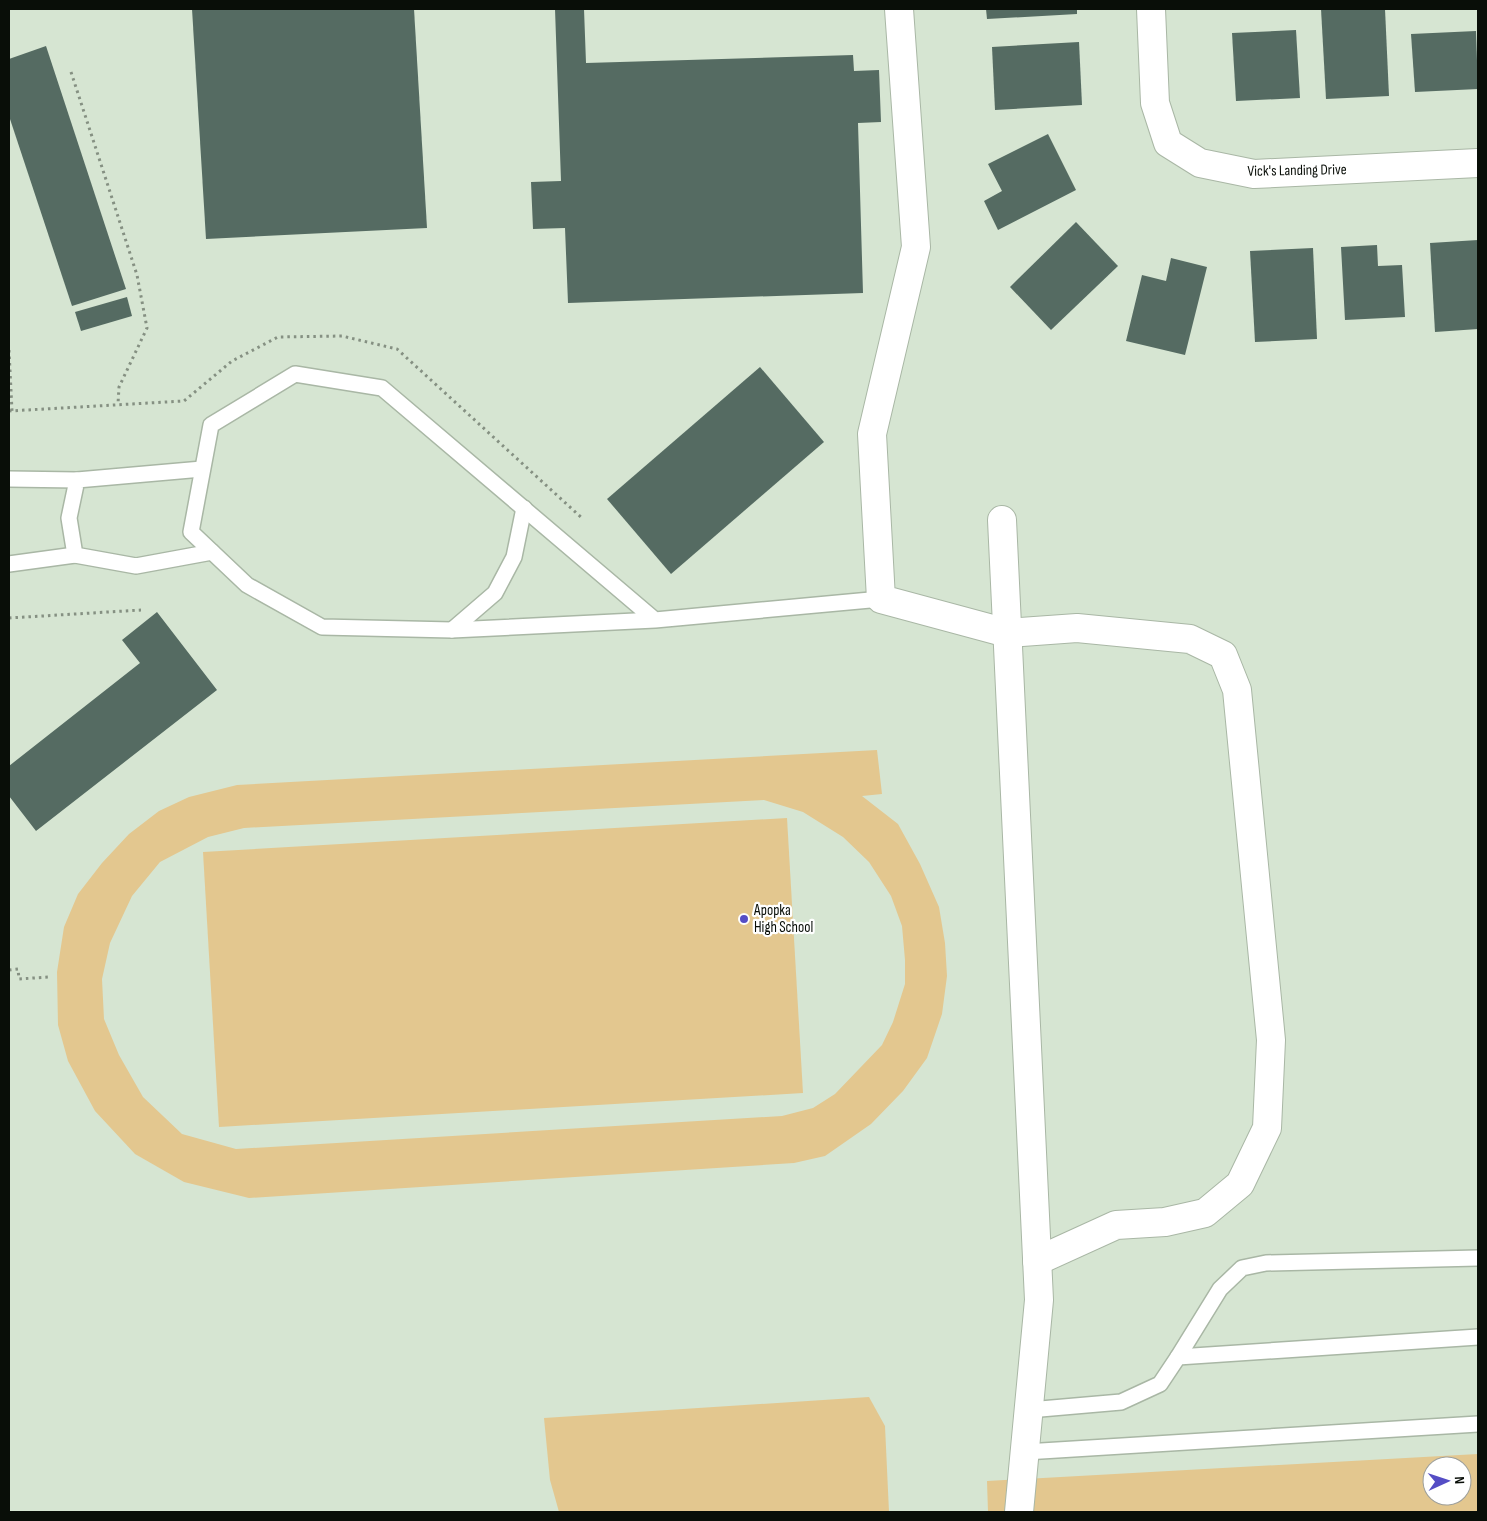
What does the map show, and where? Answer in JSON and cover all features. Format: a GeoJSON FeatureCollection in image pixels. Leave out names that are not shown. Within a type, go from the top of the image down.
{"type":"FeatureCollection","features":[{"type":"Feature","properties":{"kind":"street"},"geometry":{"type":"LineString","coordinates":[[899,9],[916,247],[872,434],[881,598],[1007,633],[1077,628],[1190,639],[1223,655],[1237,690],[1271,1040],[1267,1128],[1240,1184],[1204,1213],[1165,1222],[1116,1225],[1037,1261]]}},
{"type":"Feature","properties":{"kind":"street","name":"Vick's Landing Drive"},"geometry":{"type":"LineString","coordinates":[[1151,9],[1154,103],[1168,143],[1200,163],[1254,174],[1478,163]]}},
{"type":"Feature","properties":{"kind":"street"},"geometry":{"type":"LineString","coordinates":[[1002,520],[1038,1305],[1019,1512]]}},
{"type":"Feature","properties":{"kind":"lane"},"geometry":{"type":"LineString","coordinates":[[655,620],[382,388],[294,374],[211,425],[190,532],[247,585],[322,627],[452,630],[655,620],[881,598]]}},
{"type":"Feature","properties":{"kind":"lane"},"geometry":{"type":"LineString","coordinates":[[9,479],[77,480],[202,469]]}},
{"type":"Feature","properties":{"kind":"lane"},"geometry":{"type":"LineString","coordinates":[[74,555],[69,518],[77,480]]}},
{"type":"Feature","properties":{"kind":"lane"},"geometry":{"type":"LineString","coordinates":[[452,630],[495,593],[514,557],[524,508]]}},
{"type":"Feature","properties":{"kind":"lane"},"geometry":{"type":"LineString","coordinates":[[9,564],[74,555],[136,566],[212,552]]}},
{"type":"Feature","properties":{"kind":"lane"},"geometry":{"type":"LineString","coordinates":[[1028,1410],[1121,1402],[1160,1384],[1220,1289],[1242,1268],[1266,1263],[1478,1258]]}},
{"type":"Feature","properties":{"kind":"lane"},"geometry":{"type":"LineString","coordinates":[[1178,1357],[1478,1337]]}},
{"type":"Feature","properties":{"kind":"lane"},"geometry":{"type":"LineString","coordinates":[[1025,1452],[1478,1424]]}},
{"type":"Feature","properties":{"kind":"path"},"geometry":{"type":"LineString","coordinates":[[70,72],[137,275],[147,328],[119,387],[118,404]]}},
{"type":"Feature","properties":{"kind":"path"},"geometry":{"type":"LineString","coordinates":[[9,350],[12,411]]}},
{"type":"Feature","properties":{"kind":"path"},"geometry":{"type":"LineString","coordinates":[[9,618],[141,610]]}},
{"type":"Feature","properties":{"kind":"path"},"geometry":{"type":"LineString","coordinates":[[9,970],[18,969],[19,979],[49,977]]}},
{"type":"Feature","properties":{"kind":"shaded area"},"geometry":{"type":"Polygon","coordinates":[[[877,750],[882,794],[862,796],[898,824],[920,864],[939,907],[945,943],[947,976],[942,1014],[927,1058],[903,1091],[871,1124],[825,1156],[794,1163],[249,1198],[184,1182],[135,1154],[95,1111],[68,1061],[58,1025],[57,972],[64,927],[78,894],[102,863],[129,834],[159,811],[189,797],[237,785],[877,750]],[[764,800],[244,828],[208,837],[160,862],[132,896],[110,943],[102,979],[104,1019],[119,1055],[143,1097],[182,1134],[236,1149],[782,1116],[813,1108],[835,1094],[882,1045],[893,1022],[905,984],[905,960],[902,926],[891,896],[869,862],[843,837],[803,812],[764,800]]]}},
{"type":"Feature","properties":{"kind":"shaded area"},"geometry":{"type":"Polygon","coordinates":[[[787,818],[803,1093],[219,1127],[203,852],[787,818]]]}},
{"type":"Feature","properties":{"kind":"shaded area"},"geometry":{"type":"Polygon","coordinates":[[[869,1397],[885,1426],[889,1512],[559,1512],[550,1480],[544,1418],[869,1397]]]}},
{"type":"Feature","properties":{"kind":"shaded area"},"geometry":{"type":"Polygon","coordinates":[[[1478,1454],[1478,1512],[988,1512],[987,1481],[1422,1457],[1422,1506],[1472,1506],[1472,1456],[1442,1456],[1478,1454]]]}},
{"type":"Feature","properties":{"kind":"building"},"geometry":{"type":"Polygon","coordinates":[[[192,9],[414,9],[427,228],[206,239],[192,9]]]}},
{"type":"Feature","properties":{"kind":"building"},"geometry":{"type":"Polygon","coordinates":[[[555,9],[584,9],[586,63],[853,55],[854,71],[879,70],[881,122],[858,123],[863,293],[568,303],[565,228],[533,229],[531,182],[561,181],[555,9]]]}},
{"type":"Feature","properties":{"kind":"building"},"geometry":{"type":"Polygon","coordinates":[[[986,9],[1077,9],[1077,14],[987,19],[986,9]]]}},
{"type":"Feature","properties":{"kind":"building"},"geometry":{"type":"Polygon","coordinates":[[[1321,9],[1385,9],[1389,96],[1326,99],[1321,9]]]}},
{"type":"Feature","properties":{"kind":"building"},"geometry":{"type":"Polygon","coordinates":[[[1296,30],[1300,98],[1236,101],[1232,33],[1296,30]]]}},
{"type":"Feature","properties":{"kind":"building"},"geometry":{"type":"Polygon","coordinates":[[[1476,31],[1478,89],[1415,92],[1411,34],[1476,31]]]}},
{"type":"Feature","properties":{"kind":"building"},"geometry":{"type":"Polygon","coordinates":[[[1079,42],[1082,105],[995,110],[992,47],[1079,42]]]}},
{"type":"Feature","properties":{"kind":"building"},"geometry":{"type":"Polygon","coordinates":[[[46,46],[126,289],[72,306],[9,116],[9,59],[46,46]]]}},
{"type":"Feature","properties":{"kind":"building"},"geometry":{"type":"Polygon","coordinates":[[[1048,134],[1076,190],[998,230],[984,201],[1002,191],[988,164],[1048,134]]]}},
{"type":"Feature","properties":{"kind":"building"},"geometry":{"type":"Polygon","coordinates":[[[1076,222],[1118,266],[1051,330],[1010,287],[1076,222]]]}},
{"type":"Feature","properties":{"kind":"building"},"geometry":{"type":"Polygon","coordinates":[[[1478,240],[1478,329],[1435,332],[1430,243],[1478,240]]]}},
{"type":"Feature","properties":{"kind":"building"},"geometry":{"type":"Polygon","coordinates":[[[1377,245],[1378,266],[1402,265],[1405,317],[1345,320],[1341,247],[1377,245]]]}},
{"type":"Feature","properties":{"kind":"building"},"geometry":{"type":"Polygon","coordinates":[[[1313,248],[1317,339],[1255,342],[1250,251],[1313,248]]]}},
{"type":"Feature","properties":{"kind":"building"},"geometry":{"type":"Polygon","coordinates":[[[1171,258],[1207,267],[1185,355],[1126,341],[1142,275],[1166,281],[1171,258]]]}},
{"type":"Feature","properties":{"kind":"building"},"geometry":{"type":"Polygon","coordinates":[[[127,297],[132,316],[81,331],[75,312],[127,297]]]}},
{"type":"Feature","properties":{"kind":"building"},"geometry":{"type":"Polygon","coordinates":[[[760,367],[824,442],[671,574],[607,499],[760,367]]]}},
{"type":"Feature","properties":{"kind":"building"},"geometry":{"type":"Polygon","coordinates":[[[157,612],[217,690],[36,831],[9,796],[9,766],[140,663],[122,640],[157,612]]]}},
{"type":"Feature","properties":{"kind":"place","name":"Apopka High School"},"geometry":{"type":"Point","coordinates":[744,919]}}]}
